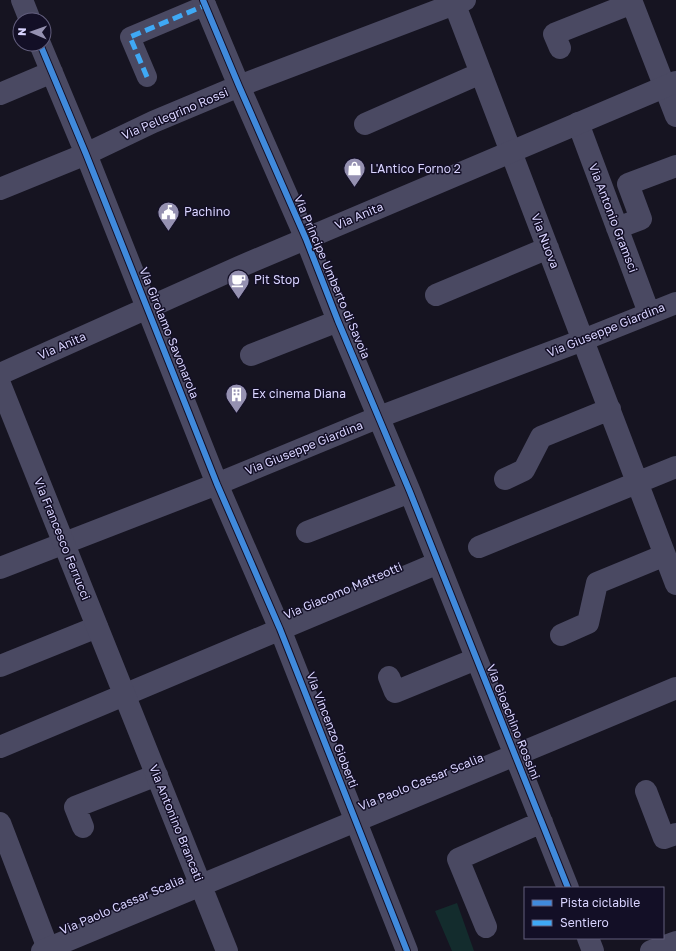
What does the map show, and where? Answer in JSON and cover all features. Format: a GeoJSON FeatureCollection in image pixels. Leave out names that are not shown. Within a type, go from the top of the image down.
{"type":"FeatureCollection","features":[{"type":"Feature","properties":{"kind":"street"},"geometry":{"type":"LineString","coordinates":[[22,0],[27,12]]}},
{"type":"Feature","properties":{"kind":"street","name":"Via Nuova"},"geometry":{"type":"LineString","coordinates":[[457,1],[480,73],[676,584]]}},
{"type":"Feature","properties":{"kind":"street","name":"Via Pellegrino Rossi"},"geometry":{"type":"LineString","coordinates":[[0,189],[86,154],[153,122],[239,86],[457,1]]}},
{"type":"Feature","properties":{"kind":"street"},"geometry":{"type":"LineString","coordinates":[[560,48],[554,34],[632,1],[670,84],[676,116]]}},
{"type":"Feature","properties":{"kind":"street"},"geometry":{"type":"LineString","coordinates":[[147,77],[130,37],[204,3]]}},
{"type":"Feature","properties":{"kind":"street","name":"Via Principe Umberto di Savoia"},"geometry":{"type":"LineString","coordinates":[[204,3],[306,239],[338,321],[380,417],[438,564]]}},
{"type":"Feature","properties":{"kind":"street","name":"Via Girolamo Savonarola"},"geometry":{"type":"LineString","coordinates":[[43,52],[86,154],[216,484],[280,629]]}},
{"type":"Feature","properties":{"kind":"street"},"geometry":{"type":"LineString","coordinates":[[0,94],[52,72]]}},
{"type":"Feature","properties":{"kind":"street"},"geometry":{"type":"LineString","coordinates":[[365,124],[480,73]]}},
{"type":"Feature","properties":{"kind":"street","name":"Via Anita"},"geometry":{"type":"LineString","coordinates":[[0,374],[239,267],[670,84]]}},
{"type":"Feature","properties":{"kind":"street","name":"Via Antonio Gramsci"},"geometry":{"type":"LineString","coordinates":[[578,123],[649,313]]}},
{"type":"Feature","properties":{"kind":"street"},"geometry":{"type":"LineString","coordinates":[[617,228],[641,219],[628,184],[676,166]]}},
{"type":"Feature","properties":{"kind":"street"},"geometry":{"type":"LineString","coordinates":[[436,294],[548,248]]}},
{"type":"Feature","properties":{"kind":"street","name":"Via Giuseppe Giardina"},"geometry":{"type":"LineString","coordinates":[[0,568],[216,484],[380,417],[676,303]]}},
{"type":"Feature","properties":{"kind":"street"},"geometry":{"type":"LineString","coordinates":[[251,355],[338,321]]}},
{"type":"Feature","properties":{"kind":"street","name":"Via Francesco Ferrucci"},"geometry":{"type":"LineString","coordinates":[[0,384],[124,695]]}},
{"type":"Feature","properties":{"kind":"street"},"geometry":{"type":"LineString","coordinates":[[505,479],[524,470],[542,438],[610,409]]}},
{"type":"Feature","properties":{"kind":"street"},"geometry":{"type":"LineString","coordinates":[[479,547],[676,467]]}},
{"type":"Feature","properties":{"kind":"street"},"geometry":{"type":"LineString","coordinates":[[307,532],[410,492]]}},
{"type":"Feature","properties":{"kind":"street"},"geometry":{"type":"LineString","coordinates":[[561,635],[588,623],[597,583],[665,555]]}},
{"type":"Feature","properties":{"kind":"street","name":"Via Giacomo Matteotti"},"geometry":{"type":"LineString","coordinates":[[0,747],[438,564]]}},
{"type":"Feature","properties":{"kind":"street","name":"Via Gioachino Rossini"},"geometry":{"type":"LineString","coordinates":[[438,564],[568,887]]}},
{"type":"Feature","properties":{"kind":"street"},"geometry":{"type":"LineString","coordinates":[[0,666],[97,627]]}},
{"type":"Feature","properties":{"kind":"street","name":"Via Vincenzo Gioberti"},"geometry":{"type":"LineString","coordinates":[[280,629],[407,951]]}},
{"type":"Feature","properties":{"kind":"street"},"geometry":{"type":"LineString","coordinates":[[389,677],[395,692],[476,659]]}},
{"type":"Feature","properties":{"kind":"street","name":"Via Paolo Cassar Scalia"},"geometry":{"type":"LineString","coordinates":[[46,950],[200,884],[515,756],[676,688]]}},
{"type":"Feature","properties":{"kind":"street","name":"Via Antonino Brancati"},"geometry":{"type":"LineString","coordinates":[[124,695],[227,951]]}},
{"type":"Feature","properties":{"kind":"street"},"geometry":{"type":"LineString","coordinates":[[83,827],[75,807],[157,775]]}},
{"type":"Feature","properties":{"kind":"street"},"geometry":{"type":"LineString","coordinates":[[646,791],[664,838],[676,834]]}},
{"type":"Feature","properties":{"kind":"street"},"geometry":{"type":"LineString","coordinates":[[486,927],[458,860],[542,822]]}},
{"type":"Feature","properties":{"kind":"street"},"geometry":{"type":"LineString","coordinates":[[0,823],[46,950]]}},
{"type":"Feature","properties":{"kind":"street"},"geometry":{"type":"LineString","coordinates":[[588,939],[593,951]]}},
{"type":"Feature","properties":{"kind":"street"},"geometry":{"type":"LineString","coordinates":[[651,951],[676,942]]}},
{"type":"Feature","properties":{"kind":"green space"},"geometry":{"type":"Polygon","coordinates":[[[457,903],[474,951],[452,951],[435,911],[457,903]]]}},
{"type":"Feature","properties":{"kind":"marked path"},"geometry":{"type":"LineString","coordinates":[[147,77],[130,37],[206,5]]}},
{"type":"Feature","properties":{"kind":"cycle path"},"geometry":{"type":"LineString","coordinates":[[203,0],[306,239],[338,321],[410,492],[568,887]]}},
{"type":"Feature","properties":{"kind":"cycle path"},"geometry":{"type":"LineString","coordinates":[[43,52],[86,154],[217,484],[280,629],[407,951]]}},
{"type":"Feature","properties":{"kind":"place","name":"L'Antico Forno 2"},"geometry":{"type":"Point","coordinates":[355,188]}},
{"type":"Feature","properties":{"kind":"place","name":"Pachino"},"geometry":{"type":"Point","coordinates":[168,232]}},
{"type":"Feature","properties":{"kind":"place","name":"Pit Stop"},"geometry":{"type":"Point","coordinates":[238,300]}},
{"type":"Feature","properties":{"kind":"place","name":"Ex cinema Diana"},"geometry":{"type":"Point","coordinates":[236,414]}}]}
